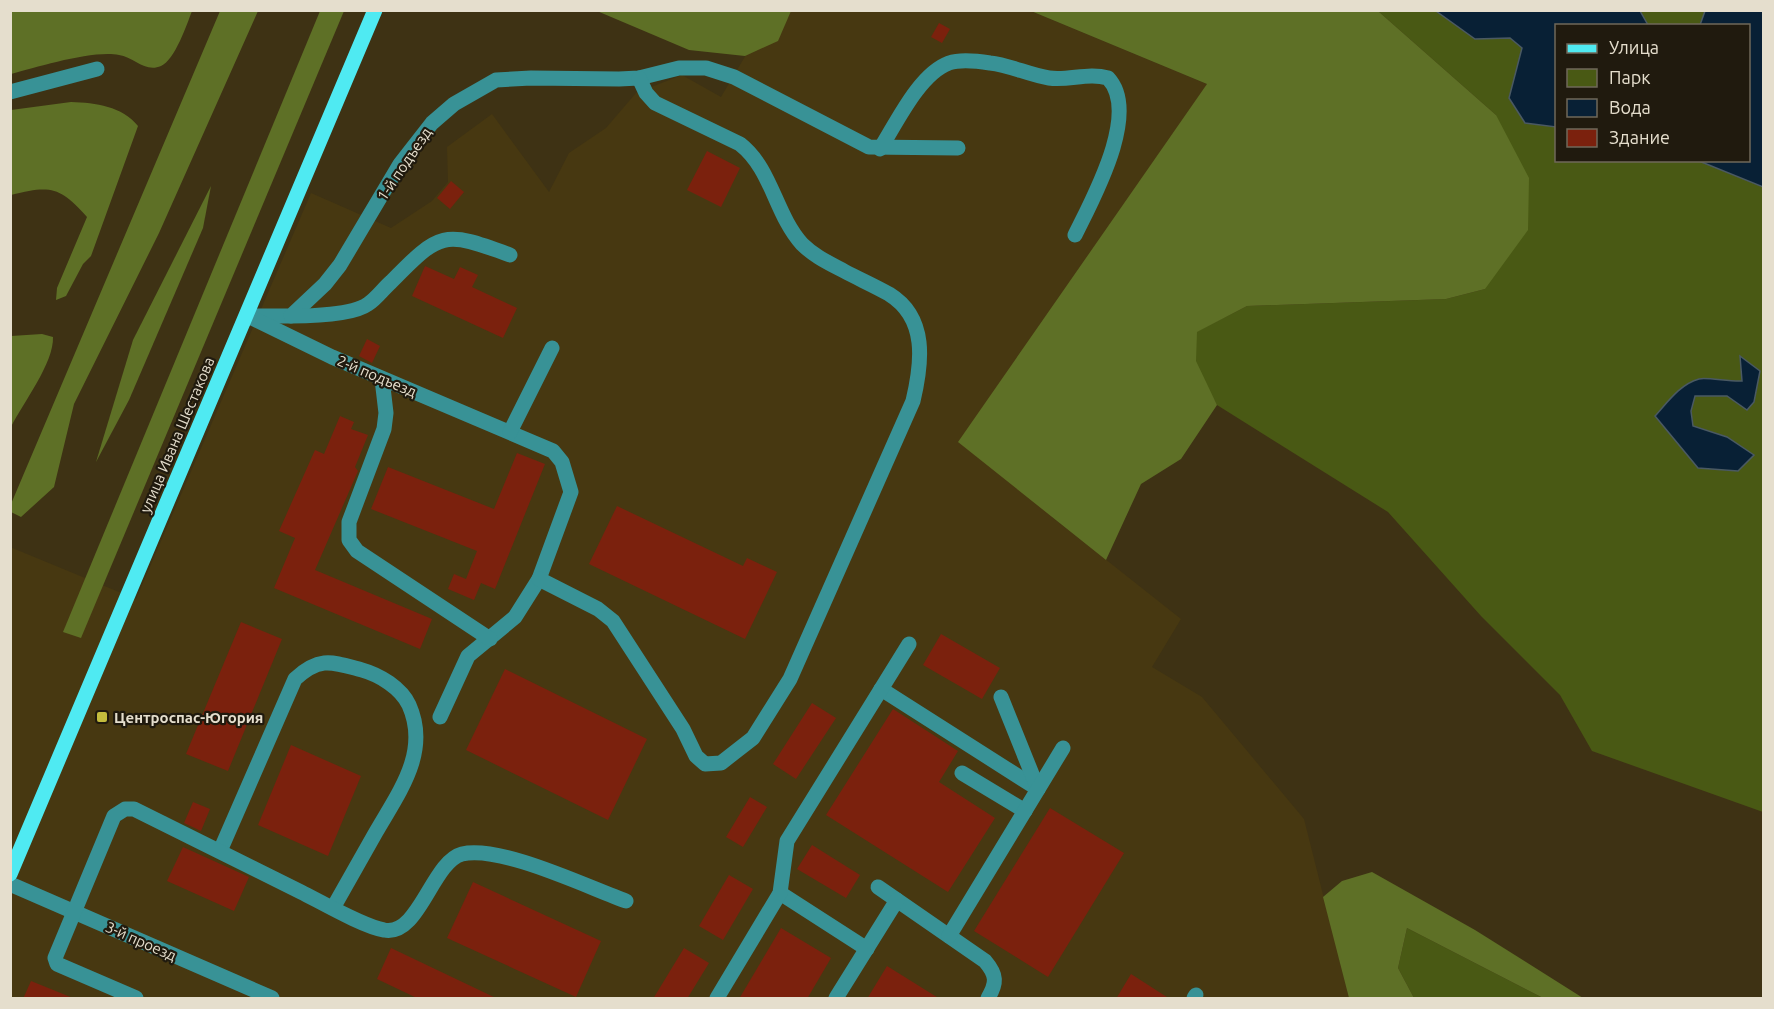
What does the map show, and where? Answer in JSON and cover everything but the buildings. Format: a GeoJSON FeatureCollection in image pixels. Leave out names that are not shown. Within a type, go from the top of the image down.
{"type":"FeatureCollection","features":[{"type":"Feature","properties":{"kind":"main road","name":"улица Ивана Шестакова"},"geometry":{"type":"LineString","coordinates":[[10,874],[375,10]]}},
{"type":"Feature","properties":{"kind":"street"},"geometry":{"type":"LineString","coordinates":[[880,149],[921,85],[934,72],[949,63],[967,61],[992,63],[1063,79],[1098,75],[1108,78],[1118,94],[1118,123],[1101,182],[1075,235]]}},
{"type":"Feature","properties":{"kind":"street","name":"1-й подъезд"},"geometry":{"type":"LineString","coordinates":[[291,316],[325,284],[400,164],[432,123],[454,104],[496,80],[639,78],[696,67],[722,72],[869,147],[880,149]]}},
{"type":"Feature","properties":{"kind":"street"},"geometry":{"type":"LineString","coordinates":[[10,92],[98,69]]}},
{"type":"Feature","properties":{"kind":"street"},"geometry":{"type":"LineString","coordinates":[[539,579],[598,609],[613,621],[683,729],[696,756],[705,764],[721,763],[753,738],[790,679],[913,401],[921,369],[920,339],[909,312],[890,295],[817,257],[790,228],[752,153],[740,144],[681,118],[656,103],[646,93],[639,78]]}},
{"type":"Feature","properties":{"kind":"street"},"geometry":{"type":"LineString","coordinates":[[880,149],[958,148]]}},
{"type":"Feature","properties":{"kind":"street"},"geometry":{"type":"LineString","coordinates":[[247,316],[322,314],[368,304],[417,255],[437,241],[455,237],[465,238],[510,255]]}},
{"type":"Feature","properties":{"kind":"street","name":"2-й подъезд"},"geometry":{"type":"LineString","coordinates":[[247,316],[382,379],[553,450],[562,462],[571,492],[539,579],[515,616],[468,656],[440,717]]}},
{"type":"Feature","properties":{"kind":"street"},"geometry":{"type":"LineString","coordinates":[[510,432],[552,348]]}},
{"type":"Feature","properties":{"kind":"street"},"geometry":{"type":"LineString","coordinates":[[382,379],[386,413],[384,429],[349,522],[349,540],[357,551],[490,639]]}},
{"type":"Feature","properties":{"kind":"street"},"geometry":{"type":"LineString","coordinates":[[717,999],[780,893],[787,841],[909,644]]}},
{"type":"Feature","properties":{"kind":"street"},"geometry":{"type":"LineString","coordinates":[[220,851],[295,679],[312,664],[336,663],[368,672],[392,685],[405,697],[415,719],[418,738],[407,779],[333,908]]}},
{"type":"Feature","properties":{"kind":"street"},"geometry":{"type":"LineString","coordinates":[[881,689],[1038,789]]}},
{"type":"Feature","properties":{"kind":"street"},"geometry":{"type":"LineString","coordinates":[[1001,697],[1038,789]]}},
{"type":"Feature","properties":{"kind":"street"},"geometry":{"type":"LineString","coordinates":[[949,936],[1063,748]]}},
{"type":"Feature","properties":{"kind":"street"},"geometry":{"type":"LineString","coordinates":[[962,773],[1025,812]]}},
{"type":"Feature","properties":{"kind":"street"},"geometry":{"type":"LineString","coordinates":[[136,999],[57,964],[55,958],[114,816],[125,808],[134,809],[333,908],[385,931],[402,927],[445,868],[459,855],[482,852],[509,858],[626,901]]}},
{"type":"Feature","properties":{"kind":"street","name":"3-й проезд"},"geometry":{"type":"LineString","coordinates":[[10,884],[272,999]]}},
{"type":"Feature","properties":{"kind":"street"},"geometry":{"type":"LineString","coordinates":[[878,887],[991,968],[996,978],[995,987],[988,999]]}},
{"type":"Feature","properties":{"kind":"street"},"geometry":{"type":"LineString","coordinates":[[780,893],[867,949]]}},
{"type":"Feature","properties":{"kind":"street"},"geometry":{"type":"LineString","coordinates":[[836,999],[897,900]]}},
{"type":"Feature","properties":{"kind":"shaded area"},"geometry":{"type":"Polygon","coordinates":[[[772,11],[1031,11],[1207,84],[1052,517],[1181,619],[1152,667],[1202,697],[1304,819],[1349,998],[11,998],[10,547],[136,599],[311,193],[391,228],[432,201],[448,182],[447,147],[492,114],[549,192],[569,153],[606,128],[636,93],[682,75],[721,97],[772,11]]]}},
{"type":"Feature","properties":{"kind":"green space"},"geometry":{"type":"Polygon","coordinates":[[[11,10],[192,11],[176,49],[161,66],[150,68],[124,56],[108,54],[65,60],[11,74],[11,10]]]}},
{"type":"Feature","properties":{"kind":"green space"},"geometry":{"type":"Polygon","coordinates":[[[220,11],[258,11],[159,233],[74,404],[54,487],[21,517],[11,512],[11,504],[220,11]]]}},
{"type":"Feature","properties":{"kind":"green space"},"geometry":{"type":"Polygon","coordinates":[[[320,11],[344,11],[81,638],[63,632],[320,11]]]}},
{"type":"Feature","properties":{"kind":"green space"},"geometry":{"type":"Polygon","coordinates":[[[597,11],[791,11],[778,41],[745,56],[689,50],[597,11]]]}},
{"type":"Feature","properties":{"kind":"green space"},"geometry":{"type":"Polygon","coordinates":[[[1031,11],[1378,11],[1496,115],[1529,178],[1528,230],[1485,289],[1446,299],[1247,306],[1197,332],[1196,361],[1217,405],[1181,459],[1141,484],[1106,560],[958,442],[1207,84],[1031,11]]]}},
{"type":"Feature","properties":{"kind":"green space"},"geometry":{"type":"Polygon","coordinates":[[[1378,11],[1436,11],[1475,39],[1510,38],[1523,48],[1509,98],[1525,123],[1555,127],[1555,162],[1701,162],[1763,187],[1763,812],[1592,751],[1560,695],[1481,616],[1388,512],[1217,405],[1196,366],[1196,332],[1247,306],[1446,299],[1485,289],[1496,115],[1378,11]],[[1740,357],[1742,381],[1723,382],[1700,379],[1655,416],[1727,437],[1693,426],[1691,411],[1695,396],[1727,396],[1747,409],[1740,357]]]}},
{"type":"Feature","properties":{"kind":"green space"},"geometry":{"type":"Polygon","coordinates":[[[1640,11],[1705,11],[1701,24],[1647,24],[1640,11]]]}},
{"type":"Feature","properties":{"kind":"green space"},"geometry":{"type":"Polygon","coordinates":[[[71,102],[108,107],[132,119],[138,126],[91,256],[83,264],[66,296],[56,300],[57,288],[87,217],[62,194],[54,191],[36,190],[11,195],[11,110],[71,102]]]}},
{"type":"Feature","properties":{"kind":"green space"},"geometry":{"type":"Polygon","coordinates":[[[211,186],[203,228],[129,400],[96,462],[133,340],[211,186]]]}},
{"type":"Feature","properties":{"kind":"green space"},"geometry":{"type":"Polygon","coordinates":[[[42,334],[53,337],[49,359],[11,427],[11,336],[42,334]]]}},
{"type":"Feature","properties":{"kind":"green space"},"geometry":{"type":"Polygon","coordinates":[[[1372,872],[1475,930],[1583,998],[1543,998],[1407,928],[1398,968],[1414,998],[1349,998],[1323,897],[1342,881],[1372,872]]]}},
{"type":"Feature","properties":{"kind":"green space"},"geometry":{"type":"Polygon","coordinates":[[[1407,928],[1543,998],[1414,998],[1398,968],[1407,928]]]}},
{"type":"Feature","properties":{"kind":"water"},"geometry":{"type":"Polygon","coordinates":[[[1436,11],[1640,11],[1647,24],[1555,24],[1555,127],[1525,123],[1509,98],[1522,48],[1510,38],[1475,39],[1436,11]]]}},
{"type":"Feature","properties":{"kind":"water"},"geometry":{"type":"Polygon","coordinates":[[[1705,11],[1763,11],[1763,187],[1701,162],[1750,162],[1750,24],[1700,24],[1705,11]]]}},
{"type":"Feature","properties":{"kind":"water"},"geometry":{"type":"Polygon","coordinates":[[[1740,356],[1760,371],[1754,402],[1747,410],[1727,396],[1695,396],[1691,411],[1693,426],[1727,437],[1754,455],[1738,471],[1698,468],[1655,416],[1674,394],[1692,381],[1702,379],[1742,381],[1740,356]]]}},
{"type":"Feature","properties":{"kind":"place","name":"Центроспас-Югория"},"geometry":{"type":"Point","coordinates":[102,717]}}]}
